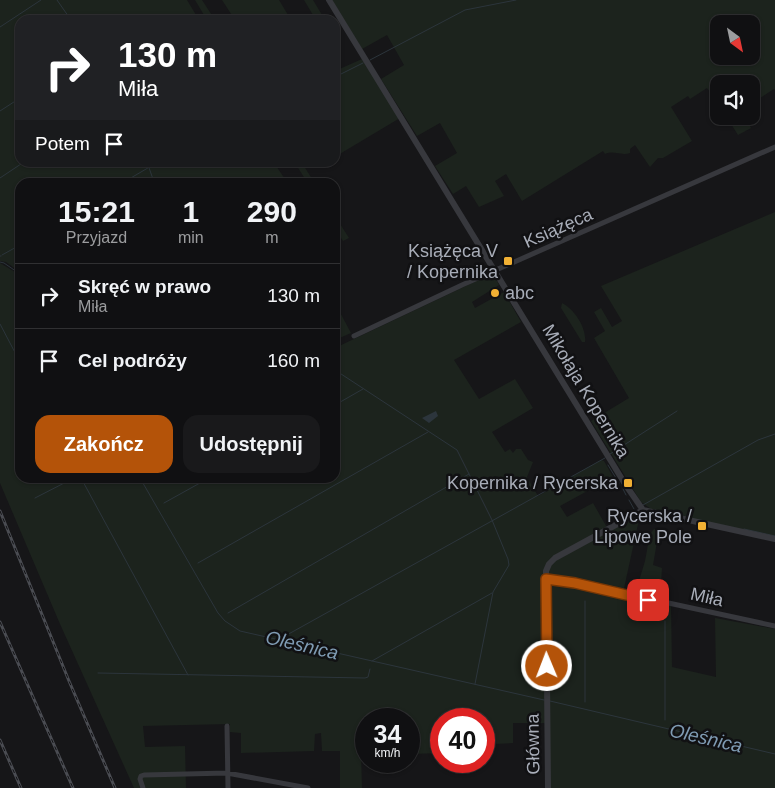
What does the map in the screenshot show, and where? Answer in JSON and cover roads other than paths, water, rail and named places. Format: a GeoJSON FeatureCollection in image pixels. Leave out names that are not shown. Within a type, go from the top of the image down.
{"type":"FeatureCollection","features":[{"type":"Feature","properties":{"kind":"street","name":"Mikołaja Kopernika"},"geometry":{"type":"LineString","coordinates":[[329,0],[338,15]]}},
{"type":"Feature","properties":{"kind":"street","name":"Mikołaja Kopernika"},"geometry":{"type":"LineString","coordinates":[[340,18],[638,506],[643,510]]}},
{"type":"Feature","properties":{"kind":"street","name":"Książęca"},"geometry":{"type":"LineString","coordinates":[[354,336],[495,271],[775,148]]}},
{"type":"Feature","properties":{"kind":"street"},"geometry":{"type":"LineString","coordinates":[[546,579],[549,564],[555,558],[643,510],[775,539]]}},
{"type":"Feature","properties":{"kind":"street","name":"Miła"},"geometry":{"type":"LineString","coordinates":[[546,579],[599,588],[775,626]]}},
{"type":"Feature","properties":{"kind":"street","name":"Główna"},"geometry":{"type":"LineString","coordinates":[[546,579],[548,788]]}},
{"type":"Feature","properties":{"kind":"street"},"geometry":{"type":"LineString","coordinates":[[227,726],[228,788]]}},
{"type":"Feature","properties":{"kind":"street"},"geometry":{"type":"LineString","coordinates":[[143,788],[140,779],[144,775],[227,773],[308,788]]}},
{"type":"Feature","properties":{"kind":"waterway"},"geometry":{"type":"LineString","coordinates":[[18,15],[41,0]]}},
{"type":"Feature","properties":{"kind":"waterway"},"geometry":{"type":"LineString","coordinates":[[57,0],[68,15]]}},
{"type":"Feature","properties":{"kind":"waterway"},"geometry":{"type":"LineString","coordinates":[[370,60],[465,10],[516,0]]}},
{"type":"Feature","properties":{"kind":"waterway"},"geometry":{"type":"LineString","coordinates":[[0,27],[15,17]]}},
{"type":"Feature","properties":{"kind":"waterway"},"geometry":{"type":"LineString","coordinates":[[340,74],[363,63]]}},
{"type":"Feature","properties":{"kind":"waterway"},"geometry":{"type":"LineString","coordinates":[[0,111],[15,101]]}},
{"type":"Feature","properties":{"kind":"waterway"},"geometry":{"type":"LineString","coordinates":[[0,178],[16,167]]}},
{"type":"Feature","properties":{"kind":"waterway"},"geometry":{"type":"LineString","coordinates":[[149,167],[153,178]]}},
{"type":"Feature","properties":{"kind":"waterway"},"geometry":{"type":"LineString","coordinates":[[131,178],[150,167]]}},
{"type":"Feature","properties":{"kind":"waterway"},"geometry":{"type":"LineString","coordinates":[[2,255],[15,248]]}},
{"type":"Feature","properties":{"kind":"waterway","name":"Oleśnica"},"geometry":{"type":"LineString","coordinates":[[0,262],[15,271]]}},
{"type":"Feature","properties":{"kind":"waterway"},"geometry":{"type":"LineString","coordinates":[[0,324],[15,352]]}},
{"type":"Feature","properties":{"kind":"waterway"},"geometry":{"type":"LineString","coordinates":[[340,373],[457,450],[492,520],[509,565],[493,592],[475,684]]}},
{"type":"Feature","properties":{"kind":"waterway"},"geometry":{"type":"LineString","coordinates":[[340,402],[363,389]]}},
{"type":"Feature","properties":{"kind":"waterway"},"geometry":{"type":"LineString","coordinates":[[610,454],[677,411]]}},
{"type":"Feature","properties":{"kind":"waterway"},"geometry":{"type":"LineString","coordinates":[[340,482],[428,432]]}},
{"type":"Feature","properties":{"kind":"waterway"},"geometry":{"type":"LineString","coordinates":[[643,505],[758,440],[775,434]]}},
{"type":"Feature","properties":{"kind":"waterway"},"geometry":{"type":"LineString","coordinates":[[285,636],[605,458]]}},
{"type":"Feature","properties":{"kind":"waterway"},"geometry":{"type":"LineString","coordinates":[[608,465],[619,483]]}},
{"type":"Feature","properties":{"kind":"waterway"},"geometry":{"type":"LineString","coordinates":[[228,613],[469,474]]}},
{"type":"Feature","properties":{"kind":"waterway"},"geometry":{"type":"LineString","coordinates":[[35,498],[64,483]]}},
{"type":"Feature","properties":{"kind":"waterway"},"geometry":{"type":"LineString","coordinates":[[84,483],[188,675]]}},
{"type":"Feature","properties":{"kind":"waterway","name":"Oleśnica"},"geometry":{"type":"LineString","coordinates":[[143,483],[218,613],[225,621],[240,631],[544,700]]}},
{"type":"Feature","properties":{"kind":"waterway"},"geometry":{"type":"LineString","coordinates":[[164,503],[200,483]]}},
{"type":"Feature","properties":{"kind":"waterway"},"geometry":{"type":"LineString","coordinates":[[198,563],[338,483]]}},
{"type":"Feature","properties":{"kind":"waterway"},"geometry":{"type":"LineString","coordinates":[[623,489],[626,495]]}},
{"type":"Feature","properties":{"kind":"waterway"},"geometry":{"type":"LineString","coordinates":[[629,500],[634,509]]}},
{"type":"Feature","properties":{"kind":"waterway"},"geometry":{"type":"LineString","coordinates":[[744,529],[775,536]]}},
{"type":"Feature","properties":{"kind":"waterway"},"geometry":{"type":"LineString","coordinates":[[372,661],[492,593]]}},
{"type":"Feature","properties":{"kind":"waterway"},"geometry":{"type":"LineString","coordinates":[[585,601],[585,702]]}},
{"type":"Feature","properties":{"kind":"waterway"},"geometry":{"type":"LineString","coordinates":[[665,621],[665,720]]}},
{"type":"Feature","properties":{"kind":"waterway"},"geometry":{"type":"LineString","coordinates":[[98,673],[365,678],[368,677],[370,669]]}},
{"type":"Feature","properties":{"kind":"waterway","name":"Oleśnica"},"geometry":{"type":"LineString","coordinates":[[550,701],[775,754]]}},
{"type":"Feature","properties":{"kind":"railway"},"geometry":{"type":"LineString","coordinates":[[0,511],[115,788]]}},
{"type":"Feature","properties":{"kind":"railway"},"geometry":{"type":"LineString","coordinates":[[0,622],[73,788]]}},
{"type":"Feature","properties":{"kind":"railway"},"geometry":{"type":"LineString","coordinates":[[0,740],[21,788]]}},
{"type":"Feature","properties":{"kind":"place","name":"Książęca V / Kopernika"},"geometry":{"type":"Point","coordinates":[508,261]}},
{"type":"Feature","properties":{"kind":"place","name":"abc"},"geometry":{"type":"Point","coordinates":[495,293]}},
{"type":"Feature","properties":{"kind":"place","name":"Kopernika / Rycerska"},"geometry":{"type":"Point","coordinates":[628,483]}},
{"type":"Feature","properties":{"kind":"place","name":"Rycerska / Lipowe Pole"},"geometry":{"type":"Point","coordinates":[702,526]}}]}
